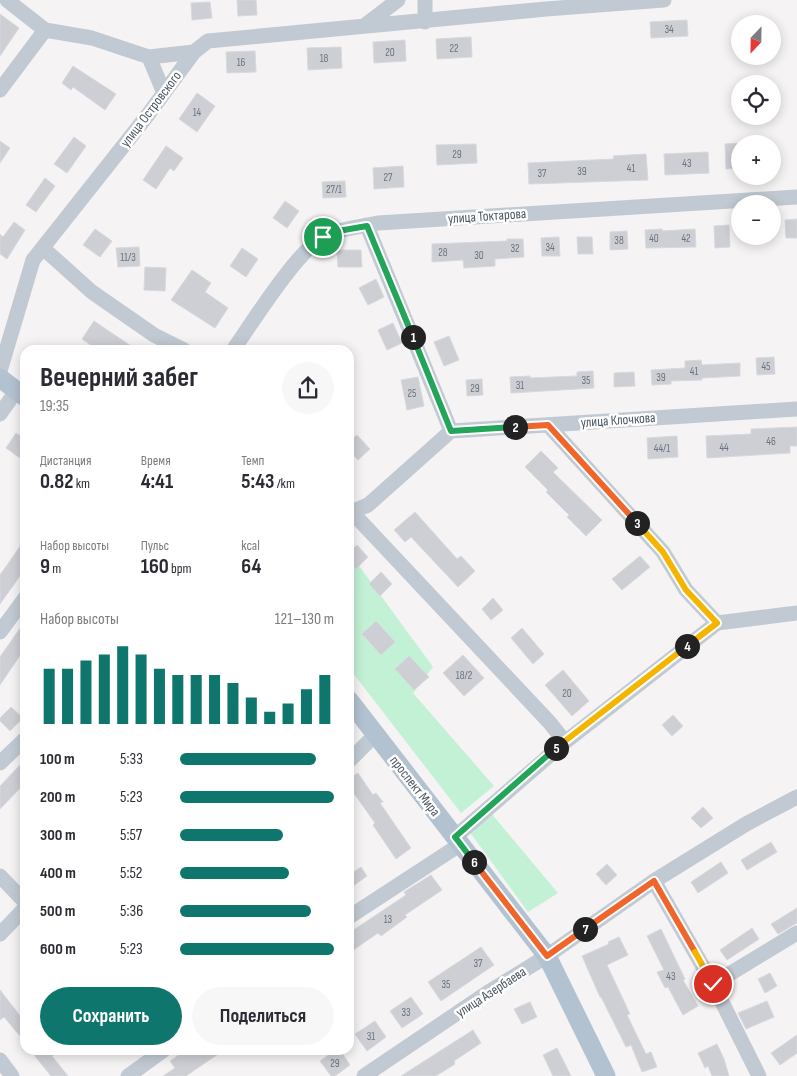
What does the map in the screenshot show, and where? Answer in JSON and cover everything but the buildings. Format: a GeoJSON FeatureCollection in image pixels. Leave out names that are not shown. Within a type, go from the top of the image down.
{"type":"FeatureCollection","features":[{"type":"Feature","properties":{"kind":"main road"},"geometry":{"type":"LineString","coordinates":[[0,378],[20,393]]}},
{"type":"Feature","properties":{"kind":"main road","name":"проспект Мира"},"geometry":{"type":"LineString","coordinates":[[354,707],[547,956],[602,1075]]}},
{"type":"Feature","properties":{"kind":"street"},"geometry":{"type":"LineString","coordinates":[[7,0],[45,30],[92,38],[149,57],[194,52]]}},
{"type":"Feature","properties":{"kind":"street"},"geometry":{"type":"LineString","coordinates":[[425,0],[425,22]]}},
{"type":"Feature","properties":{"kind":"street","name":"улица Островского"},"geometry":{"type":"LineString","coordinates":[[0,371],[33,260],[44,249],[194,52],[208,41],[425,22],[546,5],[664,0]]}},
{"type":"Feature","properties":{"kind":"street"},"geometry":{"type":"LineString","coordinates":[[363,27],[396,1]]}},
{"type":"Feature","properties":{"kind":"street"},"geometry":{"type":"LineString","coordinates":[[0,90],[45,30]]}},
{"type":"Feature","properties":{"kind":"street"},"geometry":{"type":"LineString","coordinates":[[149,57],[164,93]]}},
{"type":"Feature","properties":{"kind":"street","name":"улица Токтарова"},"geometry":{"type":"LineString","coordinates":[[236,345],[276,288],[308,249],[323,237],[338,231],[378,223],[797,197]]}},
{"type":"Feature","properties":{"kind":"street"},"geometry":{"type":"LineString","coordinates":[[354,510],[368,505],[451,431],[367,226]]}},
{"type":"Feature","properties":{"kind":"street"},"geometry":{"type":"LineString","coordinates":[[44,249],[92,292],[154,336],[173,345]]}},
{"type":"Feature","properties":{"kind":"street"},"geometry":{"type":"LineString","coordinates":[[0,414],[20,395]]}},
{"type":"Feature","properties":{"kind":"street","name":"улица Клочкова"},"geometry":{"type":"LineString","coordinates":[[451,431],[797,409]]}},
{"type":"Feature","properties":{"kind":"street"},"geometry":{"type":"LineString","coordinates":[[548,425],[663,552],[686,590],[717,623]]}},
{"type":"Feature","properties":{"kind":"street"},"geometry":{"type":"LineString","coordinates":[[354,515],[550,723],[564,742]]}},
{"type":"Feature","properties":{"kind":"street"},"geometry":{"type":"LineString","coordinates":[[0,632],[20,605]]}},
{"type":"Feature","properties":{"kind":"street"},"geometry":{"type":"LineString","coordinates":[[354,914],[458,841],[564,742],[717,623],[797,612]]}},
{"type":"Feature","properties":{"kind":"street"},"geometry":{"type":"LineString","coordinates":[[354,755],[375,735]]}},
{"type":"Feature","properties":{"kind":"street"},"geometry":{"type":"LineString","coordinates":[[0,763],[20,744]]}},
{"type":"Feature","properties":{"kind":"street","name":"улица Азербаева"},"geometry":{"type":"LineString","coordinates":[[364,1076],[487,993],[547,956],[654,881],[746,824],[797,797]]}},
{"type":"Feature","properties":{"kind":"street"},"geometry":{"type":"LineString","coordinates":[[0,876],[20,897]]}},
{"type":"Feature","properties":{"kind":"street"},"geometry":{"type":"LineString","coordinates":[[654,881],[713,984],[759,1076]]}},
{"type":"Feature","properties":{"kind":"street"},"geometry":{"type":"LineString","coordinates":[[0,934],[20,913]]}},
{"type":"Feature","properties":{"kind":"street"},"geometry":{"type":"LineString","coordinates":[[713,984],[797,934]]}},
{"type":"Feature","properties":{"kind":"street"},"geometry":{"type":"LineString","coordinates":[[128,1076],[154,1055]]}},
{"type":"Feature","properties":{"kind":"street"},"geometry":{"type":"LineString","coordinates":[[0,1060],[12,1076]]}},
{"type":"Feature","properties":{"kind":"green space"},"geometry":{"type":"Polygon","coordinates":[[[354,559],[433,667],[413,693],[494,786],[461,813],[354,674],[354,559]]]}},
{"type":"Feature","properties":{"kind":"green space"},"geometry":{"type":"Polygon","coordinates":[[[490,812],[558,893],[528,912],[469,831],[490,812]]]}},
{"type":"Feature","properties":{"kind":"route"},"geometry":{"type":"LineString","coordinates":[[323,237],[338,231],[367,226],[451,431],[548,425],[663,552],[686,590],[717,623],[564,742],[455,837],[547,956],[654,881],[713,984]]}}]}
